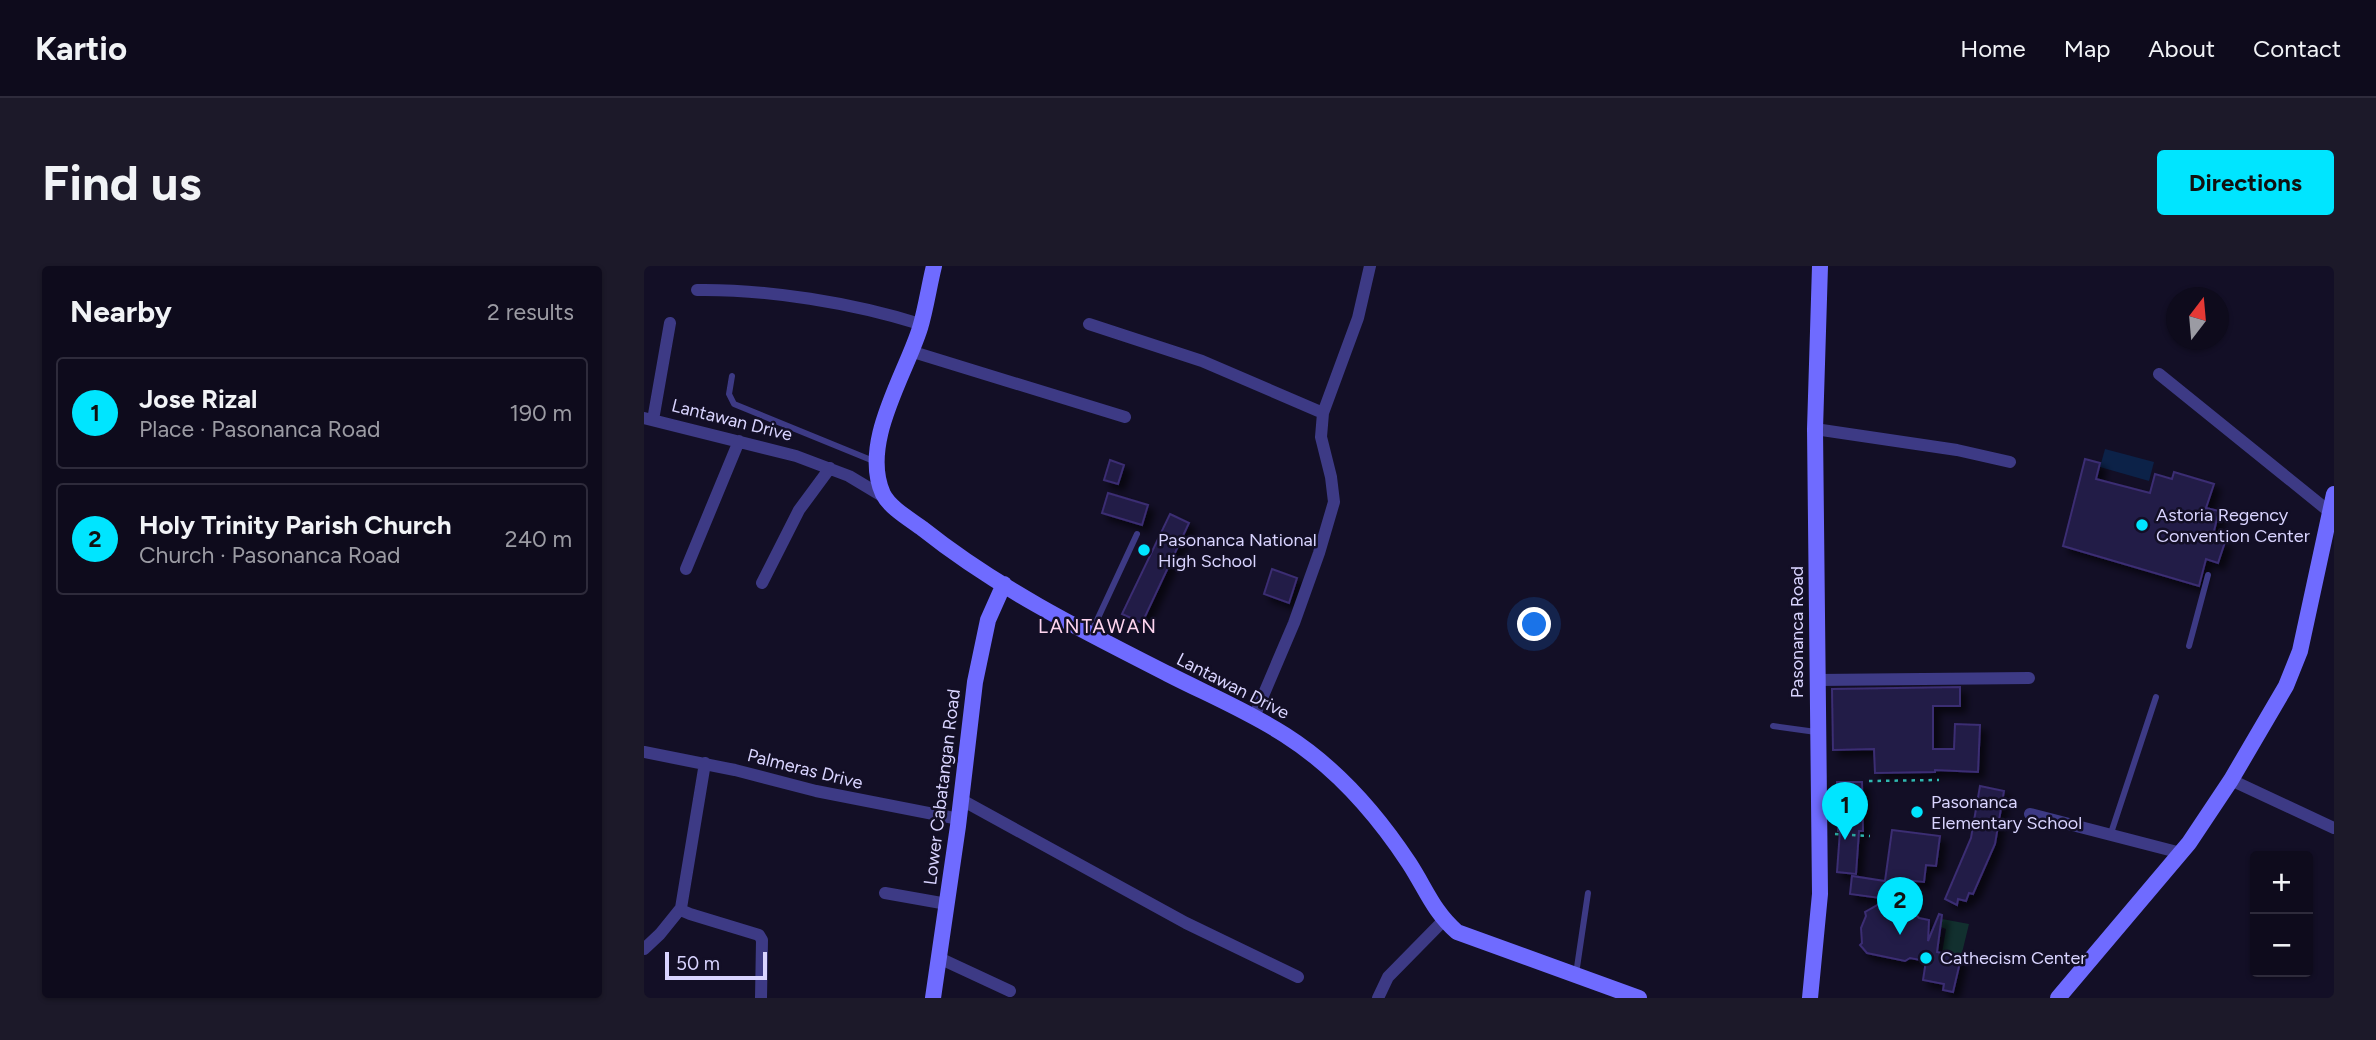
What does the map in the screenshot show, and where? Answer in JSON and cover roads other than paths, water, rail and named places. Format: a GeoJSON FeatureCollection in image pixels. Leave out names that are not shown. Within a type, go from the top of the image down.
{"type":"FeatureCollection","features":[{"type":"Feature","properties":{"kind":"street"},"geometry":{"type":"LineString","coordinates":[[884,497],[879,481],[878,447],[885,414],[920,324],[934,266]]}},
{"type":"Feature","properties":{"kind":"street"},"geometry":{"type":"LineString","coordinates":[[1254,717],[1294,623],[1334,502],[1321,437],[1323,413],[1358,318],[1370,266]]}},
{"type":"Feature","properties":{"kind":"street","name":"Pasonanca Road"},"geometry":{"type":"LineString","coordinates":[[1810,998],[1820,894],[1815,429],[1820,266]]}},
{"type":"Feature","properties":{"kind":"street"},"geometry":{"type":"LineString","coordinates":[[697,290],[750,292],[865,308],[920,324]]}},
{"type":"Feature","properties":{"kind":"street"},"geometry":{"type":"LineString","coordinates":[[648,419],[670,323]]}},
{"type":"Feature","properties":{"kind":"street"},"geometry":{"type":"LineString","coordinates":[[1089,324],[1202,361],[1323,413]]}},
{"type":"Feature","properties":{"kind":"street"},"geometry":{"type":"LineString","coordinates":[[910,351],[1125,417]]}},
{"type":"Feature","properties":{"kind":"street"},"geometry":{"type":"LineString","coordinates":[[2159,374],[2331,513]]}},
{"type":"Feature","properties":{"kind":"street","name":"Lantawan Drive"},"geometry":{"type":"LineString","coordinates":[[648,419],[796,456],[849,476],[884,497],[946,547],[1004,584],[1090,635],[1287,736],[1337,774],[1361,798],[1411,866],[1432,905],[1457,932],[1576,974],[1617,994],[1639,998]]}},
{"type":"Feature","properties":{"kind":"street"},"geometry":{"type":"LineString","coordinates":[[1815,429],[1957,450],[2010,462]]}},
{"type":"Feature","properties":{"kind":"street"},"geometry":{"type":"LineString","coordinates":[[685,569],[740,441]]}},
{"type":"Feature","properties":{"kind":"street"},"geometry":{"type":"LineString","coordinates":[[762,583],[799,510],[830,468]]}},
{"type":"Feature","properties":{"kind":"street"},"geometry":{"type":"LineString","coordinates":[[2058,998],[2181,853],[2231,780],[2286,686],[2300,651],[2334,494]]}},
{"type":"Feature","properties":{"kind":"street","name":"Lower Cabatangan Road"},"geometry":{"type":"LineString","coordinates":[[933,998],[982,643],[988,620],[1004,584]]}},
{"type":"Feature","properties":{"kind":"street"},"geometry":{"type":"LineString","coordinates":[[1817,680],[2029,677]]}},
{"type":"Feature","properties":{"kind":"street","name":"Palmeras Drive"},"geometry":{"type":"LineString","coordinates":[[644,752],[705,763],[816,791],[959,819]]}},
{"type":"Feature","properties":{"kind":"street"},"geometry":{"type":"LineString","coordinates":[[644,949],[681,908],[705,763]]}},
{"type":"Feature","properties":{"kind":"street"},"geometry":{"type":"LineString","coordinates":[[2231,780],[2334,828]]}},
{"type":"Feature","properties":{"kind":"street"},"geometry":{"type":"LineString","coordinates":[[960,799],[1186,923],[1298,977]]}},
{"type":"Feature","properties":{"kind":"street"},"geometry":{"type":"LineString","coordinates":[[2030,814],[2181,853]]}},
{"type":"Feature","properties":{"kind":"street"},"geometry":{"type":"LineString","coordinates":[[885,893],[947,904]]}},
{"type":"Feature","properties":{"kind":"street"},"geometry":{"type":"LineString","coordinates":[[681,908],[690,914],[759,935],[762,940],[761,998]]}},
{"type":"Feature","properties":{"kind":"street"},"geometry":{"type":"LineString","coordinates":[[1378,998],[1388,977],[1444,920]]}},
{"type":"Feature","properties":{"kind":"street"},"geometry":{"type":"LineString","coordinates":[[939,958],[1010,992]]}},
{"type":"Feature","properties":{"kind":"lane"},"geometry":{"type":"LineString","coordinates":[[733,376],[729,394],[734,404],[878,463]]}},
{"type":"Feature","properties":{"kind":"lane"},"geometry":{"type":"LineString","coordinates":[[1090,635],[1137,534]]}},
{"type":"Feature","properties":{"kind":"lane"},"geometry":{"type":"LineString","coordinates":[[2189,646],[2208,575]]}},
{"type":"Feature","properties":{"kind":"lane"},"geometry":{"type":"LineString","coordinates":[[2111,833],[2156,697]]}},
{"type":"Feature","properties":{"kind":"lane"},"geometry":{"type":"LineString","coordinates":[[1773,726],[1818,733]]}},
{"type":"Feature","properties":{"kind":"lane"},"geometry":{"type":"LineString","coordinates":[[1576,974],[1588,893]]}},
{"type":"Feature","properties":{"kind":"water"},"geometry":{"type":"Polygon","coordinates":[[[2105,449],[2154,462],[2149,481],[2100,467],[2105,449]]]}},
{"type":"Feature","properties":{"kind":"place","name":"Astoria Regency Convention Center"},"geometry":{"type":"Point","coordinates":[2142,525]}},
{"type":"Feature","properties":{"kind":"place","name":"Pasonanca National High School"},"geometry":{"type":"Point","coordinates":[1144,550]}},
{"type":"Feature","properties":{"kind":"place","name":"Pasonanca Elementary School"},"geometry":{"type":"Point","coordinates":[1917,812]}},
{"type":"Feature","properties":{"kind":"place","name":"Jose Rizal"},"geometry":{"type":"Point","coordinates":[1845,840]}},
{"type":"Feature","properties":{"kind":"place","name":"Holy Trinity Parish Church"},"geometry":{"type":"Point","coordinates":[1900,935]}},
{"type":"Feature","properties":{"kind":"place","name":"Cathecism Center"},"geometry":{"type":"Point","coordinates":[1926,958]}},
{"type":"Feature","properties":{"kind":"district","name":"LANTAWAN"},"geometry":{"type":"Point","coordinates":[1098,626]}}]}
